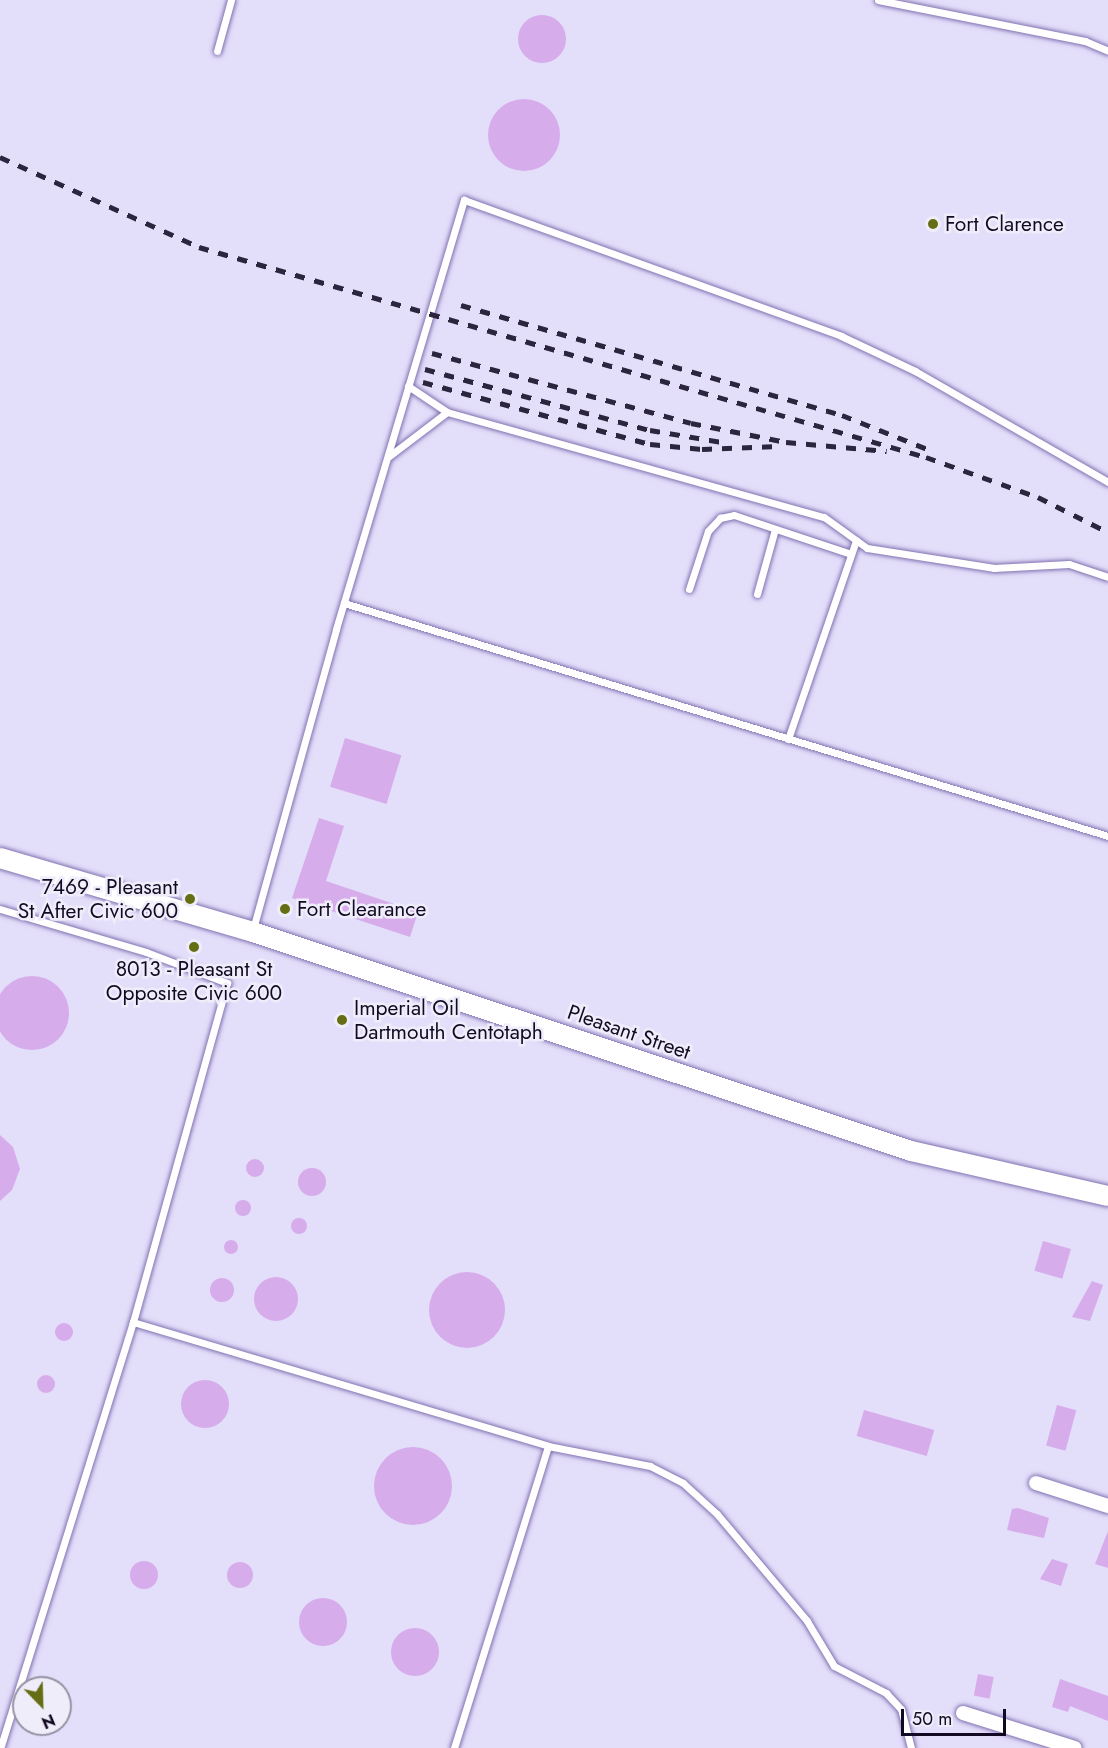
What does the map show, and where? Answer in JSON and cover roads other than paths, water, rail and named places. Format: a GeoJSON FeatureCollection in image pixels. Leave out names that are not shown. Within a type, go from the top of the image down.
{"type":"FeatureCollection","features":[{"type":"Feature","properties":{"kind":"main road","name":"Pleasant Street"},"geometry":{"type":"LineString","coordinates":[[0,858],[253,932],[788,1113],[974,1168],[1108,1196]]}},
{"type":"Feature","properties":{"kind":"street"},"geometry":{"type":"LineString","coordinates":[[1036,1483],[1108,1506]]}},
{"type":"Feature","properties":{"kind":"street"},"geometry":{"type":"LineString","coordinates":[[963,1713],[1075,1748]]}},
{"type":"Feature","properties":{"kind":"lane"},"geometry":{"type":"LineString","coordinates":[[217,51],[231,0]]}},
{"type":"Feature","properties":{"kind":"lane"},"geometry":{"type":"LineString","coordinates":[[878,0],[1085,41],[1108,51]]}},
{"type":"Feature","properties":{"kind":"lane"},"geometry":{"type":"LineString","coordinates":[[253,932],[344,603],[465,200],[841,336],[915,371],[1108,482]]}},
{"type":"Feature","properties":{"kind":"lane"},"geometry":{"type":"LineString","coordinates":[[408,386],[447,412],[824,517],[867,548],[994,568],[1069,564],[1108,577]]}},
{"type":"Feature","properties":{"kind":"lane"},"geometry":{"type":"LineString","coordinates":[[387,457],[447,412]]}},
{"type":"Feature","properties":{"kind":"lane"},"geometry":{"type":"LineString","coordinates":[[689,590],[708,531],[720,518],[734,514],[851,554]]}},
{"type":"Feature","properties":{"kind":"lane"},"geometry":{"type":"LineString","coordinates":[[757,594],[775,529]]}},
{"type":"Feature","properties":{"kind":"lane"},"geometry":{"type":"LineString","coordinates":[[788,739],[856,540]]}},
{"type":"Feature","properties":{"kind":"lane"},"geometry":{"type":"LineString","coordinates":[[344,603],[1108,837]]}},
{"type":"Feature","properties":{"kind":"lane"},"geometry":{"type":"LineString","coordinates":[[0,909],[146,952],[227,983],[133,1322],[0,1748]]}},
{"type":"Feature","properties":{"kind":"lane"},"geometry":{"type":"LineString","coordinates":[[133,1322],[548,1446],[650,1466],[683,1483],[717,1514],[807,1621],[834,1666],[886,1693],[901,1709],[911,1748]]}},
{"type":"Feature","properties":{"kind":"lane"},"geometry":{"type":"LineString","coordinates":[[454,1748],[548,1446]]}},
{"type":"Feature","properties":{"kind":"railway"},"geometry":{"type":"LineString","coordinates":[[0,157],[199,247],[926,457],[1038,497],[1108,532]]}},
{"type":"Feature","properties":{"kind":"railway"},"geometry":{"type":"LineString","coordinates":[[461,305],[842,415],[930,450]]}},
{"type":"Feature","properties":{"kind":"railway"},"geometry":{"type":"LineString","coordinates":[[432,353],[691,423],[786,442],[887,451]]}},
{"type":"Feature","properties":{"kind":"railway"},"geometry":{"type":"LineString","coordinates":[[425,369],[650,430],[722,442]]}},
{"type":"Feature","properties":{"kind":"railway"},"geometry":{"type":"LineString","coordinates":[[423,382],[650,444],[702,449],[779,446]]}},
{"type":"Feature","properties":{"kind":"place","name":"Fort Clarence"},"geometry":{"type":"Point","coordinates":[933,224]}},
{"type":"Feature","properties":{"kind":"place","name":"7469 - Pleasant St After Civic 600"},"geometry":{"type":"Point","coordinates":[190,899]}},
{"type":"Feature","properties":{"kind":"place","name":"Fort Clearance"},"geometry":{"type":"Point","coordinates":[285,909]}},
{"type":"Feature","properties":{"kind":"place","name":"8013 - Pleasant St Opposite Civic 600"},"geometry":{"type":"Point","coordinates":[194,947]}},
{"type":"Feature","properties":{"kind":"place","name":"Imperial Oil Dartmouth Centotaph"},"geometry":{"type":"Point","coordinates":[342,1020]}}]}
